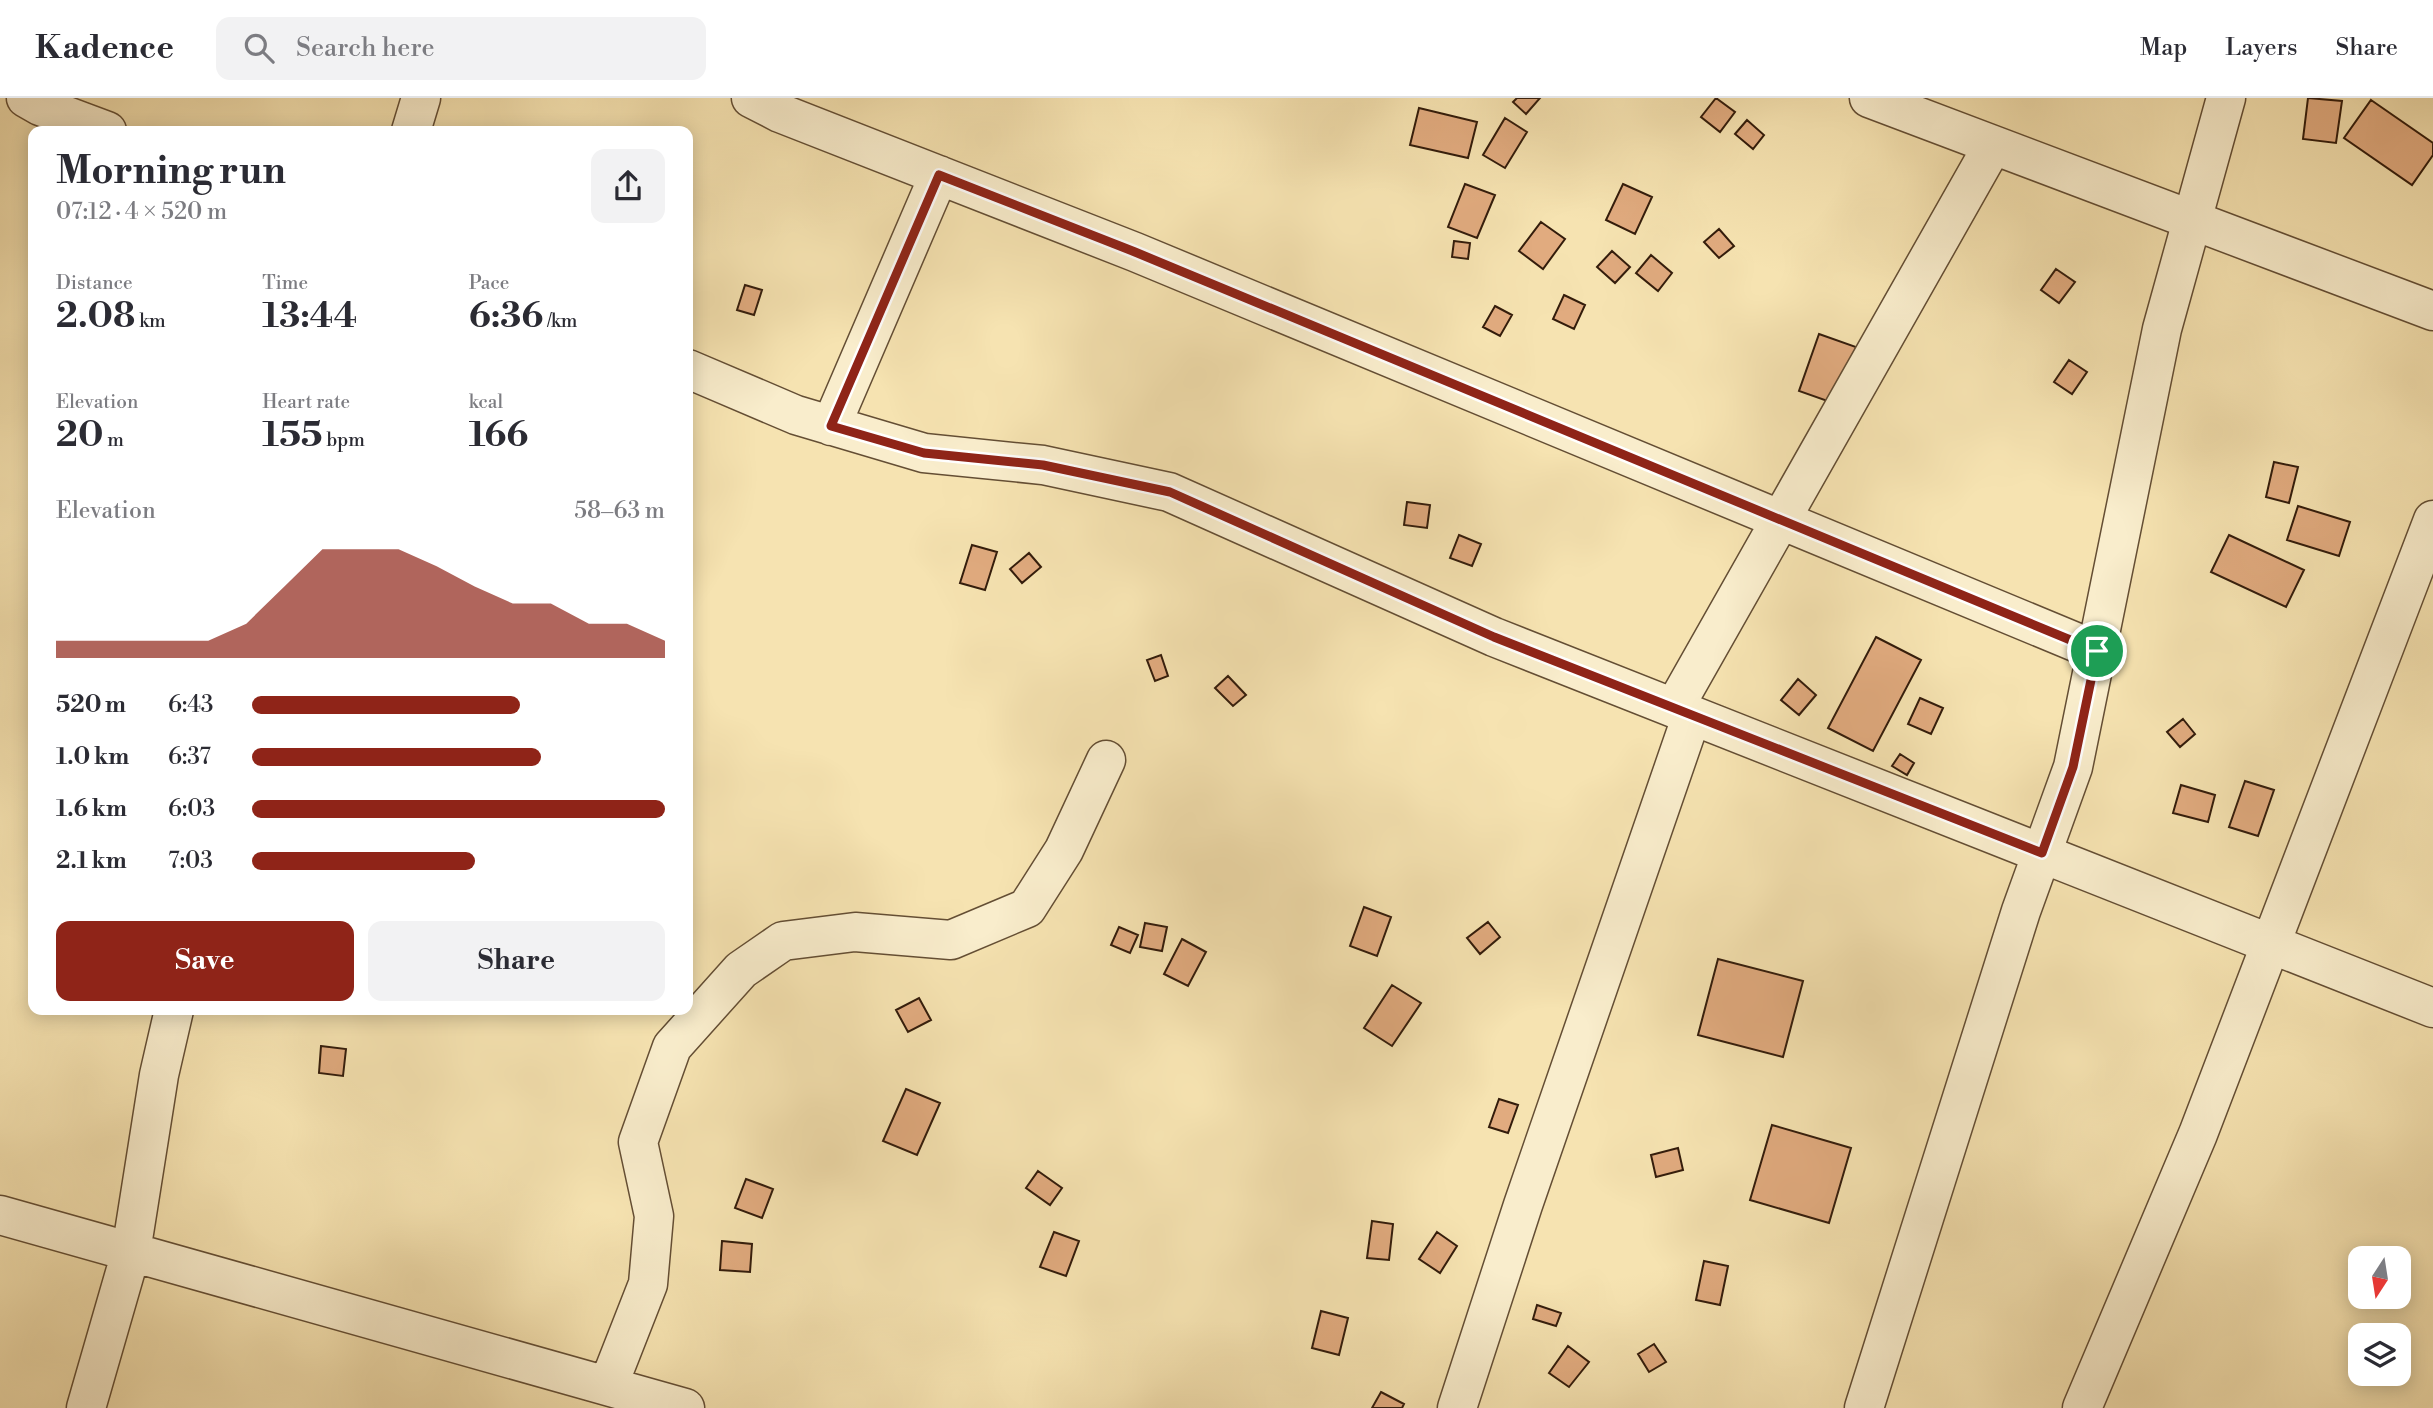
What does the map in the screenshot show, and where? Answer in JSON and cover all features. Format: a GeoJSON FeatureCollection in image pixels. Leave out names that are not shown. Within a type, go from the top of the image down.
{"type":"FeatureCollection","features":[{"type":"Feature","properties":{"kind":"street"},"geometry":{"type":"LineString","coordinates":[[26,98],[94,126]]}},
{"type":"Feature","properties":{"kind":"street"},"geometry":{"type":"LineString","coordinates":[[413,126],[421,98]]}},
{"type":"Feature","properties":{"kind":"street"},"geometry":{"type":"LineString","coordinates":[[751,98],[780,113],[1148,258],[2097,651]]}},
{"type":"Feature","properties":{"kind":"street"},"geometry":{"type":"LineString","coordinates":[[1869,98],[2433,311]]}},
{"type":"Feature","properties":{"kind":"street"},"geometry":{"type":"LineString","coordinates":[[1864,1408],[2017,924],[2073,767],[2162,329],[2226,98]]}},
{"type":"Feature","properties":{"kind":"street"},"geometry":{"type":"LineString","coordinates":[[1457,1408],[1683,711],[1781,520],[1993,145]]}},
{"type":"Feature","properties":{"kind":"street"},"geometry":{"type":"LineString","coordinates":[[831,426],[939,175]]}},
{"type":"Feature","properties":{"kind":"street"},"geometry":{"type":"LineString","coordinates":[[693,371],[796,415],[924,453],[1043,465],[1170,492],[1494,637],[2433,1008]]}},
{"type":"Feature","properties":{"kind":"street"},"geometry":{"type":"LineString","coordinates":[[2082,1408],[2199,1134],[2433,520]]}},
{"type":"Feature","properties":{"kind":"street"},"geometry":{"type":"LineString","coordinates":[[608,1386],[648,1284],[654,1216],[638,1142],[672,1047],[741,970],[783,941],[855,932],[951,940],[1027,908],[1064,850],[1106,760]]}},
{"type":"Feature","properties":{"kind":"street"},"geometry":{"type":"LineString","coordinates":[[86,1408],[131,1252],[159,1075],[173,1015]]}},
{"type":"Feature","properties":{"kind":"street"},"geometry":{"type":"LineString","coordinates":[[0,1215],[685,1408]]}},
{"type":"Feature","properties":{"kind":"building"},"geometry":{"type":"Polygon","coordinates":[[[1517,98],[1540,98],[1526,114],[1513,102],[1517,98]]]}},
{"type":"Feature","properties":{"kind":"building"},"geometry":{"type":"Polygon","coordinates":[[[1716,98],[1735,112],[1720,132],[1701,117],[1716,98]]]}},
{"type":"Feature","properties":{"kind":"building"},"geometry":{"type":"Polygon","coordinates":[[[2308,98],[2342,101],[2336,143],[2303,139],[2308,98]]]}},
{"type":"Feature","properties":{"kind":"building"},"geometry":{"type":"Polygon","coordinates":[[[2371,100],[2433,143],[2433,155],[2412,185],[2344,138],[2371,100]]]}},
{"type":"Feature","properties":{"kind":"building"},"geometry":{"type":"Polygon","coordinates":[[[1419,108],[1477,122],[1468,158],[1410,145],[1419,108]]]}},
{"type":"Feature","properties":{"kind":"building"},"geometry":{"type":"Polygon","coordinates":[[[1505,118],[1527,132],[1505,168],[1483,155],[1505,118]]]}},
{"type":"Feature","properties":{"kind":"building"},"geometry":{"type":"Polygon","coordinates":[[[1747,120],[1764,135],[1753,149],[1735,134],[1747,120]]]}},
{"type":"Feature","properties":{"kind":"building"},"geometry":{"type":"Polygon","coordinates":[[[1465,184],[1495,195],[1477,238],[1448,227],[1465,184]]]}},
{"type":"Feature","properties":{"kind":"building"},"geometry":{"type":"Polygon","coordinates":[[[1623,184],[1652,197],[1635,234],[1606,220],[1623,184]]]}},
{"type":"Feature","properties":{"kind":"building"},"geometry":{"type":"Polygon","coordinates":[[[1541,222],[1565,239],[1543,269],[1519,251],[1541,222]]]}},
{"type":"Feature","properties":{"kind":"building"},"geometry":{"type":"Polygon","coordinates":[[[1719,229],[1734,246],[1719,258],[1704,242],[1719,229]]]}},
{"type":"Feature","properties":{"kind":"building"},"geometry":{"type":"Polygon","coordinates":[[[1454,241],[1470,243],[1468,259],[1452,257],[1454,241]]]}},
{"type":"Feature","properties":{"kind":"building"},"geometry":{"type":"Polygon","coordinates":[[[1612,251],[1630,267],[1615,283],[1597,267],[1612,251]]]}},
{"type":"Feature","properties":{"kind":"building"},"geometry":{"type":"Polygon","coordinates":[[[1651,255],[1672,273],[1658,291],[1636,273],[1651,255]]]}},
{"type":"Feature","properties":{"kind":"building"},"geometry":{"type":"Polygon","coordinates":[[[2056,269],[2075,282],[2059,303],[2041,290],[2056,269]]]}},
{"type":"Feature","properties":{"kind":"building"},"geometry":{"type":"Polygon","coordinates":[[[745,285],[762,290],[754,315],[737,310],[745,285]]]}},
{"type":"Feature","properties":{"kind":"building"},"geometry":{"type":"Polygon","coordinates":[[[1564,295],[1585,305],[1574,329],[1553,319],[1564,295]]]}},
{"type":"Feature","properties":{"kind":"building"},"geometry":{"type":"Polygon","coordinates":[[[1495,306],[1512,315],[1500,336],[1483,327],[1495,306]]]}},
{"type":"Feature","properties":{"kind":"building"},"geometry":{"type":"Polygon","coordinates":[[[1819,334],[1856,347],[1836,404],[1799,391],[1819,334]]]}},
{"type":"Feature","properties":{"kind":"building"},"geometry":{"type":"Polygon","coordinates":[[[2069,360],[2087,372],[2072,394],[2054,382],[2069,360]]]}},
{"type":"Feature","properties":{"kind":"building"},"geometry":{"type":"Polygon","coordinates":[[[2274,462],[2298,467],[2289,503],[2266,497],[2274,462]]]}},
{"type":"Feature","properties":{"kind":"building"},"geometry":{"type":"Polygon","coordinates":[[[1407,502],[1430,505],[1427,528],[1404,525],[1407,502]]]}},
{"type":"Feature","properties":{"kind":"building"},"geometry":{"type":"Polygon","coordinates":[[[2298,506],[2350,522],[2339,556],[2287,540],[2298,506]]]}},
{"type":"Feature","properties":{"kind":"building"},"geometry":{"type":"Polygon","coordinates":[[[1459,535],[1481,544],[1472,566],[1450,558],[1459,535]]]}},
{"type":"Feature","properties":{"kind":"building"},"geometry":{"type":"Polygon","coordinates":[[[2229,535],[2304,570],[2286,607],[2211,572],[2229,535]]]}},
{"type":"Feature","properties":{"kind":"building"},"geometry":{"type":"Polygon","coordinates":[[[972,545],[997,552],[985,590],[960,583],[972,545]]]}},
{"type":"Feature","properties":{"kind":"building"},"geometry":{"type":"Polygon","coordinates":[[[1029,553],[1041,567],[1022,583],[1010,569],[1029,553]]]}},
{"type":"Feature","properties":{"kind":"building"},"geometry":{"type":"Polygon","coordinates":[[[1876,637],[1921,660],[1873,751],[1828,728],[1876,637]]]}},
{"type":"Feature","properties":{"kind":"building"},"geometry":{"type":"Polygon","coordinates":[[[1161,655],[1168,676],[1155,681],[1147,660],[1161,655]]]}},
{"type":"Feature","properties":{"kind":"building"},"geometry":{"type":"Polygon","coordinates":[[[1228,676],[1246,695],[1233,706],[1215,688],[1228,676]]]}},
{"type":"Feature","properties":{"kind":"building"},"geometry":{"type":"Polygon","coordinates":[[[1798,679],[1816,695],[1799,715],[1781,700],[1798,679]]]}},
{"type":"Feature","properties":{"kind":"building"},"geometry":{"type":"Polygon","coordinates":[[[1920,698],[1943,708],[1931,734],[1908,724],[1920,698]]]}},
{"type":"Feature","properties":{"kind":"building"},"geometry":{"type":"Polygon","coordinates":[[[2183,719],[2195,734],[2180,747],[2167,732],[2183,719]]]}},
{"type":"Feature","properties":{"kind":"building"},"geometry":{"type":"Polygon","coordinates":[[[1900,754],[1914,763],[1907,775],[1892,766],[1900,754]]]}},
{"type":"Feature","properties":{"kind":"building"},"geometry":{"type":"Polygon","coordinates":[[[2245,781],[2274,790],[2258,836],[2229,827],[2245,781]]]}},
{"type":"Feature","properties":{"kind":"building"},"geometry":{"type":"Polygon","coordinates":[[[2181,785],[2215,795],[2208,822],[2173,813],[2181,785]]]}},
{"type":"Feature","properties":{"kind":"building"},"geometry":{"type":"Polygon","coordinates":[[[1364,907],[1391,917],[1377,956],[1350,946],[1364,907]]]}},
{"type":"Feature","properties":{"kind":"building"},"geometry":{"type":"Polygon","coordinates":[[[1488,922],[1500,937],[1480,954],[1467,938],[1488,922]]]}},
{"type":"Feature","properties":{"kind":"building"},"geometry":{"type":"Polygon","coordinates":[[[1145,923],[1167,927],[1162,951],[1140,947],[1145,923]]]}},
{"type":"Feature","properties":{"kind":"building"},"geometry":{"type":"Polygon","coordinates":[[[1119,927],[1138,935],[1130,953],[1111,945],[1119,927]]]}},
{"type":"Feature","properties":{"kind":"building"},"geometry":{"type":"Polygon","coordinates":[[[1182,939],[1206,952],[1188,986],[1164,974],[1182,939]]]}},
{"type":"Feature","properties":{"kind":"building"},"geometry":{"type":"Polygon","coordinates":[[[1718,959],[1803,981],[1783,1057],[1698,1035],[1718,959]]]}},
{"type":"Feature","properties":{"kind":"building"},"geometry":{"type":"Polygon","coordinates":[[[1392,985],[1421,1003],[1392,1046],[1364,1028],[1392,985]]]}},
{"type":"Feature","properties":{"kind":"building"},"geometry":{"type":"Polygon","coordinates":[[[919,998],[931,1020],[908,1032],[896,1010],[919,998]]]}},
{"type":"Feature","properties":{"kind":"building"},"geometry":{"type":"Polygon","coordinates":[[[321,1046],[346,1049],[343,1076],[319,1073],[321,1046]]]}},
{"type":"Feature","properties":{"kind":"building"},"geometry":{"type":"Polygon","coordinates":[[[906,1089],[940,1103],[917,1155],[883,1141],[906,1089]]]}},
{"type":"Feature","properties":{"kind":"building"},"geometry":{"type":"Polygon","coordinates":[[[1499,1099],[1518,1105],[1508,1133],[1489,1127],[1499,1099]]]}},
{"type":"Feature","properties":{"kind":"building"},"geometry":{"type":"Polygon","coordinates":[[[1772,1125],[1851,1148],[1829,1223],[1750,1200],[1772,1125]]]}},
{"type":"Feature","properties":{"kind":"building"},"geometry":{"type":"Polygon","coordinates":[[[1678,1148],[1683,1170],[1656,1177],[1651,1155],[1678,1148]]]}},
{"type":"Feature","properties":{"kind":"building"},"geometry":{"type":"Polygon","coordinates":[[[1038,1171],[1062,1188],[1050,1205],[1026,1188],[1038,1171]]]}},
{"type":"Feature","properties":{"kind":"building"},"geometry":{"type":"Polygon","coordinates":[[[746,1179],[773,1189],[762,1218],[735,1208],[746,1179]]]}},
{"type":"Feature","properties":{"kind":"building"},"geometry":{"type":"Polygon","coordinates":[[[1372,1221],[1393,1224],[1389,1260],[1367,1258],[1372,1221]]]}},
{"type":"Feature","properties":{"kind":"building"},"geometry":{"type":"Polygon","coordinates":[[[1054,1232],[1079,1241],[1066,1276],[1040,1267],[1054,1232]]]}},
{"type":"Feature","properties":{"kind":"building"},"geometry":{"type":"Polygon","coordinates":[[[1437,1232],[1457,1246],[1440,1273],[1419,1259],[1437,1232]]]}},
{"type":"Feature","properties":{"kind":"building"},"geometry":{"type":"Polygon","coordinates":[[[722,1241],[752,1244],[750,1272],[720,1270],[722,1241]]]}},
{"type":"Feature","properties":{"kind":"building"},"geometry":{"type":"Polygon","coordinates":[[[1704,1261],[1728,1266],[1720,1305],[1696,1300],[1704,1261]]]}},
{"type":"Feature","properties":{"kind":"building"},"geometry":{"type":"Polygon","coordinates":[[[1537,1305],[1561,1313],[1556,1326],[1533,1319],[1537,1305]]]}},
{"type":"Feature","properties":{"kind":"building"},"geometry":{"type":"Polygon","coordinates":[[[1321,1311],[1348,1318],[1339,1355],[1312,1348],[1321,1311]]]}},
{"type":"Feature","properties":{"kind":"building"},"geometry":{"type":"Polygon","coordinates":[[[1654,1344],[1666,1362],[1649,1372],[1638,1354],[1654,1344]]]}},
{"type":"Feature","properties":{"kind":"building"},"geometry":{"type":"Polygon","coordinates":[[[1568,1346],[1589,1362],[1569,1387],[1549,1373],[1568,1346]]]}},
{"type":"Feature","properties":{"kind":"building"},"geometry":{"type":"Polygon","coordinates":[[[1381,1392],[1404,1404],[1402,1408],[1372,1408],[1381,1392]]]}},
{"type":"Feature","properties":{"kind":"route"},"geometry":{"type":"LineString","coordinates":[[939,175],[1135,252],[2097,651],[2073,767],[2042,853],[1494,637],[1170,492],[1043,465],[924,453],[831,426],[939,175]]}}]}
